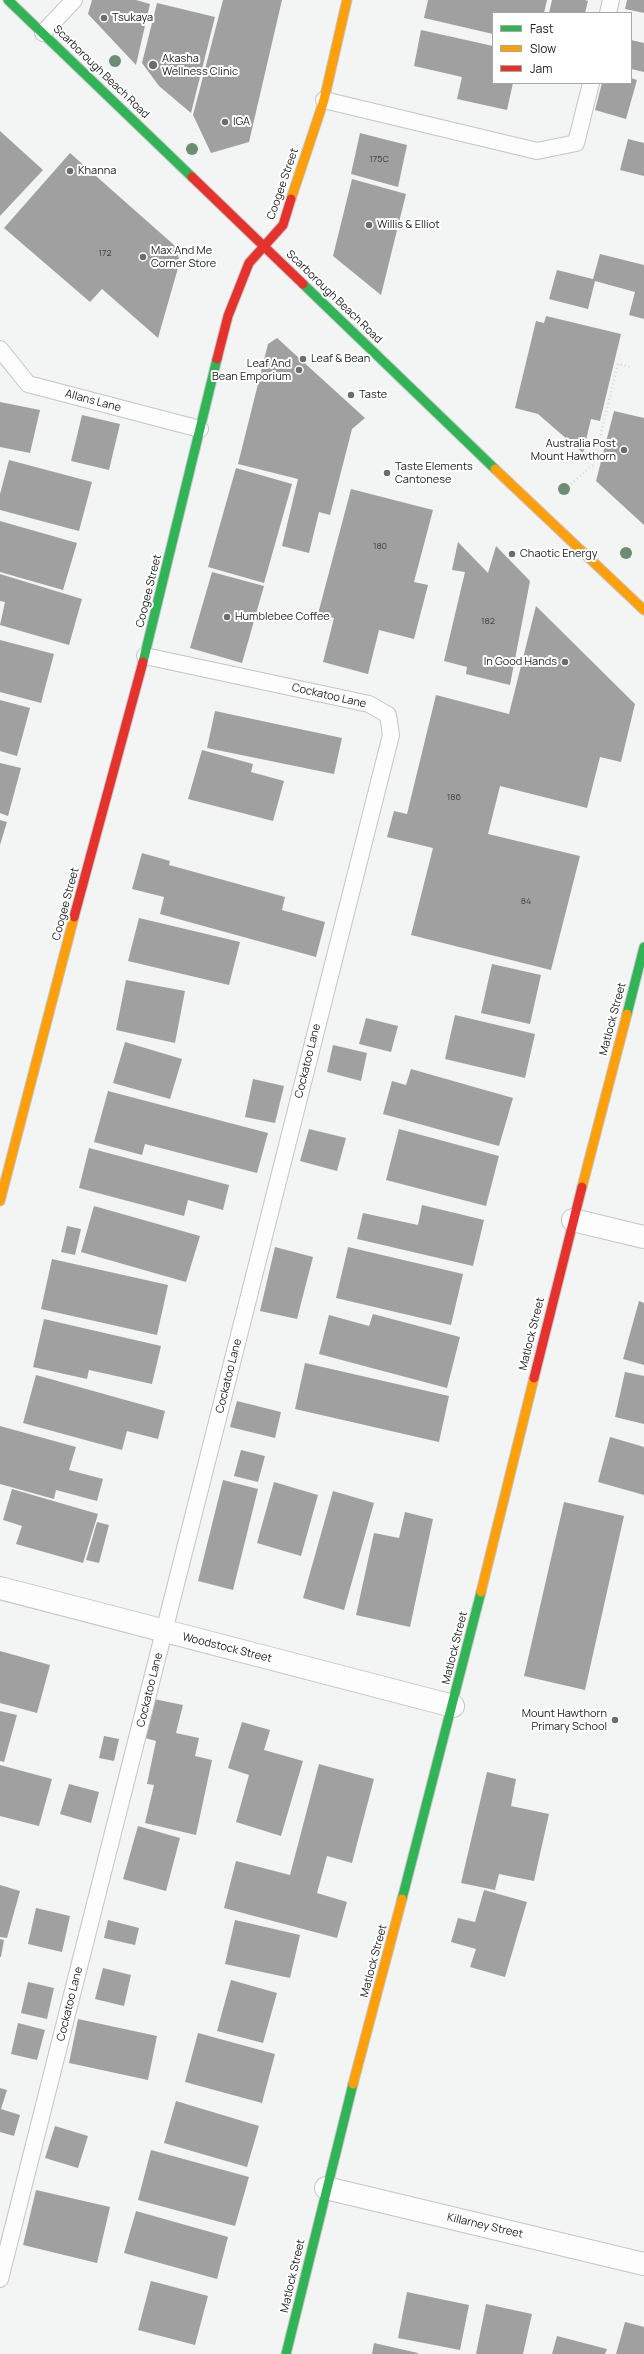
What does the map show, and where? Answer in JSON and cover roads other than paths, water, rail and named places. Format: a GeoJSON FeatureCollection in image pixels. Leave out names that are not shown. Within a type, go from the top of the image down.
{"type":"FeatureCollection","features":[{"type":"Feature","properties":{"kind":"street","name":"Scarborough Beach Road"},"geometry":{"type":"LineString","coordinates":[[8,0],[644,610]]}},
{"type":"Feature","properties":{"kind":"street","name":"Coogee Street"},"geometry":{"type":"LineString","coordinates":[[0,1201],[145,656],[228,316],[249,263],[284,225],[324,100],[347,0]]}},
{"type":"Feature","properties":{"kind":"street","name":"Matlock Street"},"geometry":{"type":"LineString","coordinates":[[286,2354],[326,2188],[454,1706],[573,1220],[644,947]]}},
{"type":"Feature","properties":{"kind":"street"},"geometry":{"type":"LineString","coordinates":[[573,1220],[644,1237]]}},
{"type":"Feature","properties":{"kind":"street","name":"Woodstock Street"},"geometry":{"type":"LineString","coordinates":[[0,1588],[164,1632],[454,1706]]}},
{"type":"Feature","properties":{"kind":"street","name":"Killarney Street"},"geometry":{"type":"LineString","coordinates":[[326,2188],[644,2264]]}},
{"type":"Feature","properties":{"kind":"lane"},"geometry":{"type":"LineString","coordinates":[[42,33],[74,0]]}},
{"type":"Feature","properties":{"kind":"lane"},"geometry":{"type":"LineString","coordinates":[[608,12],[611,0]]}},
{"type":"Feature","properties":{"kind":"lane"},"geometry":{"type":"LineString","coordinates":[[324,100],[537,151],[576,143],[591,84]]}},
{"type":"Feature","properties":{"kind":"lane","name":"Allans Lane"},"geometry":{"type":"LineString","coordinates":[[0,350],[28,384],[200,429]]}},
{"type":"Feature","properties":{"kind":"lane","name":"Cockatoo Lane"},"geometry":{"type":"LineString","coordinates":[[0,2279],[391,735],[388,715],[369,704],[145,656]]}},
{"type":"Feature","properties":{"kind":"place","name":"Tsukaya"},"geometry":{"type":"Point","coordinates":[104,18]}},
{"type":"Feature","properties":{"kind":"place","name":"Akasha Wellness Clinic"},"geometry":{"type":"Point","coordinates":[153,65]}},
{"type":"Feature","properties":{"kind":"place","name":"IGA"},"geometry":{"type":"Point","coordinates":[225,122]}},
{"type":"Feature","properties":{"kind":"place","name":"Khanna"},"geometry":{"type":"Point","coordinates":[70,171]}},
{"type":"Feature","properties":{"kind":"place","name":"Willis & Elliot"},"geometry":{"type":"Point","coordinates":[369,225]}},
{"type":"Feature","properties":{"kind":"place","name":"Max And Me Corner Store"},"geometry":{"type":"Point","coordinates":[143,257]}},
{"type":"Feature","properties":{"kind":"place","name":"Leaf & Bean"},"geometry":{"type":"Point","coordinates":[303,359]}},
{"type":"Feature","properties":{"kind":"place","name":"Leaf And Bean Emporium"},"geometry":{"type":"Point","coordinates":[299,370]}},
{"type":"Feature","properties":{"kind":"place","name":"Taste"},"geometry":{"type":"Point","coordinates":[351,395]}},
{"type":"Feature","properties":{"kind":"place","name":"Australia Post Mount Hawthorn"},"geometry":{"type":"Point","coordinates":[624,450]}},
{"type":"Feature","properties":{"kind":"place","name":"Taste Elements Cantonese"},"geometry":{"type":"Point","coordinates":[387,473]}},
{"type":"Feature","properties":{"kind":"place","name":"Chaotic Energy"},"geometry":{"type":"Point","coordinates":[512,554]}},
{"type":"Feature","properties":{"kind":"place","name":"Humblebee Coffee"},"geometry":{"type":"Point","coordinates":[227,617]}},
{"type":"Feature","properties":{"kind":"place","name":"In Good Hands"},"geometry":{"type":"Point","coordinates":[565,662]}},
{"type":"Feature","properties":{"kind":"place","name":"Mount Hawthorn Primary School"},"geometry":{"type":"Point","coordinates":[615,1720]}}]}
